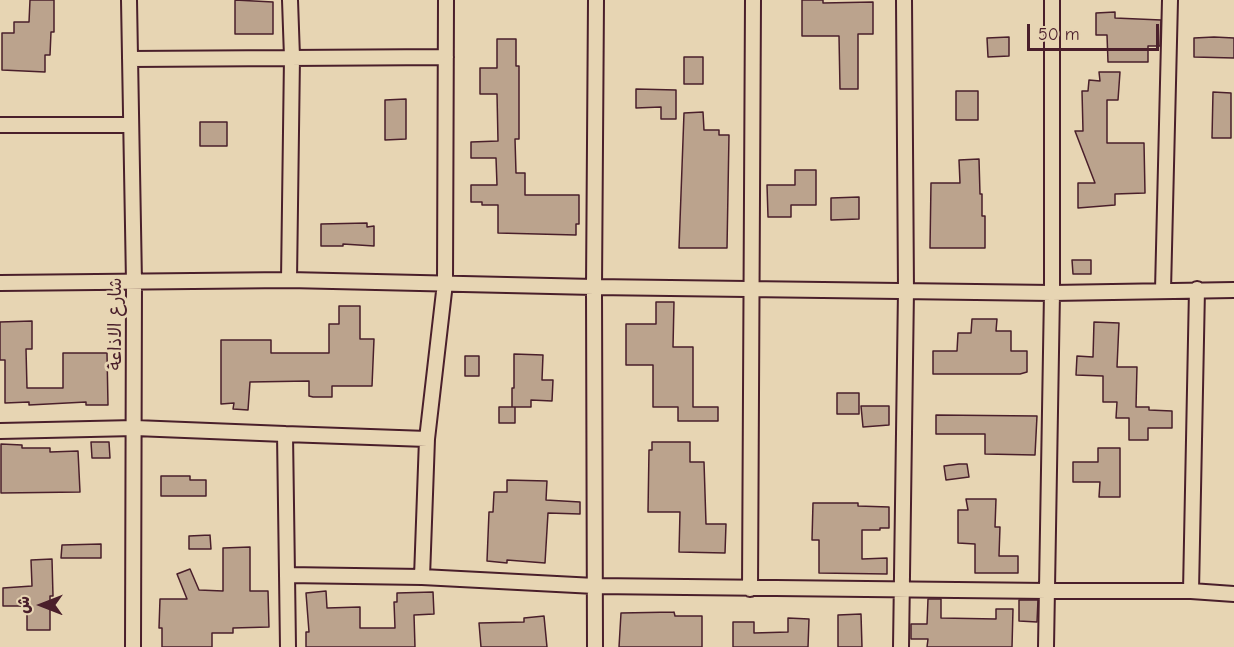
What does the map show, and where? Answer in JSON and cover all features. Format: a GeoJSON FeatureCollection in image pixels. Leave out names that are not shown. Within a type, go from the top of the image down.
{"type":"FeatureCollection","features":[{"type":"Feature","properties":{"kind":"street","name":"شارع الاذاعة"},"geometry":{"type":"LineString","coordinates":[[129,0],[135,428],[133,647]]}},
{"type":"Feature","properties":{"kind":"street"},"geometry":{"type":"LineString","coordinates":[[289,280],[292,57],[290,0]]}},
{"type":"Feature","properties":{"kind":"street"},"geometry":{"type":"LineString","coordinates":[[422,577],[427,439],[445,283],[446,0]]}},
{"type":"Feature","properties":{"kind":"street"},"geometry":{"type":"LineString","coordinates":[[595,647],[596,0]]}},
{"type":"Feature","properties":{"kind":"street"},"geometry":{"type":"LineString","coordinates":[[750,589],[753,0]]}},
{"type":"Feature","properties":{"kind":"street"},"geometry":{"type":"LineString","coordinates":[[901,647],[906,290],[904,0]]}},
{"type":"Feature","properties":{"kind":"street"},"geometry":{"type":"LineString","coordinates":[[1046,647],[1052,293],[1052,0]]}},
{"type":"Feature","properties":{"kind":"street"},"geometry":{"type":"LineString","coordinates":[[1163,290],[1170,0]]}},
{"type":"Feature","properties":{"kind":"street"},"geometry":{"type":"LineString","coordinates":[[130,59],[446,57]]}},
{"type":"Feature","properties":{"kind":"street"},"geometry":{"type":"LineString","coordinates":[[0,124],[131,125]]}},
{"type":"Feature","properties":{"kind":"street"},"geometry":{"type":"LineString","coordinates":[[0,283],[289,280],[594,287],[1052,293],[1234,290]]}},
{"type":"Feature","properties":{"kind":"street"},"geometry":{"type":"LineString","coordinates":[[1191,591],[1197,289]]}},
{"type":"Feature","properties":{"kind":"street"},"geometry":{"type":"LineString","coordinates":[[0,431],[135,428],[427,439]]}},
{"type":"Feature","properties":{"kind":"street"},"geometry":{"type":"LineString","coordinates":[[285,434],[288,647]]}},
{"type":"Feature","properties":{"kind":"street"},"geometry":{"type":"LineString","coordinates":[[287,575],[422,577],[595,586],[1191,591],[1234,594]]}},
{"type":"Feature","properties":{"kind":"building"},"geometry":{"type":"Polygon","coordinates":[[[30,0],[54,0],[54,32],[51,32],[50,55],[45,55],[45,72],[2,70],[2,33],[14,33],[14,22],[29,22],[30,0]]]}},
{"type":"Feature","properties":{"kind":"building"},"geometry":{"type":"Polygon","coordinates":[[[235,0],[273,2],[273,34],[235,34],[235,0]]]}},
{"type":"Feature","properties":{"kind":"building"},"geometry":{"type":"Polygon","coordinates":[[[802,0],[823,0],[823,3],[873,2],[873,34],[858,34],[858,89],[840,89],[839,36],[802,36],[802,0]]]}},
{"type":"Feature","properties":{"kind":"building"},"geometry":{"type":"Polygon","coordinates":[[[1115,12],[1115,18],[1161,20],[1160,46],[1148,46],[1148,62],[1108,62],[1107,35],[1096,35],[1096,13],[1115,12]]]}},
{"type":"Feature","properties":{"kind":"building"},"geometry":{"type":"Polygon","coordinates":[[[1009,37],[1009,56],[988,57],[987,38],[1009,37]]]}},
{"type":"Feature","properties":{"kind":"building"},"geometry":{"type":"Polygon","coordinates":[[[1194,38],[1234,38],[1234,58],[1194,57],[1194,38]]]}},
{"type":"Feature","properties":{"kind":"building"},"geometry":{"type":"Polygon","coordinates":[[[497,39],[516,39],[516,66],[519,66],[519,139],[515,139],[516,173],[525,173],[525,195],[579,195],[579,224],[576,224],[576,235],[498,233],[498,205],[471,202],[471,185],[497,185],[496,158],[471,158],[471,142],[498,141],[497,94],[480,94],[480,68],[497,68],[497,39]]]}},
{"type":"Feature","properties":{"kind":"building"},"geometry":{"type":"Polygon","coordinates":[[[684,57],[703,57],[703,84],[684,84],[684,57]]]}},
{"type":"Feature","properties":{"kind":"building"},"geometry":{"type":"Polygon","coordinates":[[[1099,72],[1120,72],[1118,100],[1107,100],[1107,143],[1144,143],[1145,193],[1115,194],[1115,205],[1078,208],[1078,183],[1095,183],[1075,131],[1083,131],[1082,91],[1088,91],[1089,80],[1100,81],[1099,72]]]}},
{"type":"Feature","properties":{"kind":"building"},"geometry":{"type":"Polygon","coordinates":[[[636,89],[676,90],[676,119],[661,119],[661,107],[636,108],[636,89]]]}},
{"type":"Feature","properties":{"kind":"building"},"geometry":{"type":"Polygon","coordinates":[[[956,91],[978,91],[978,120],[956,120],[956,91]]]}},
{"type":"Feature","properties":{"kind":"building"},"geometry":{"type":"Polygon","coordinates":[[[1213,92],[1231,93],[1231,138],[1212,138],[1213,92]]]}},
{"type":"Feature","properties":{"kind":"building"},"geometry":{"type":"Polygon","coordinates":[[[406,99],[406,139],[385,140],[385,100],[406,99]]]}},
{"type":"Feature","properties":{"kind":"building"},"geometry":{"type":"Polygon","coordinates":[[[703,112],[704,130],[719,130],[719,135],[729,135],[727,248],[679,248],[684,113],[703,112]]]}},
{"type":"Feature","properties":{"kind":"building"},"geometry":{"type":"Polygon","coordinates":[[[200,122],[227,122],[227,146],[200,146],[200,122]]]}},
{"type":"Feature","properties":{"kind":"building"},"geometry":{"type":"Polygon","coordinates":[[[979,159],[982,216],[985,216],[985,248],[930,248],[931,183],[960,183],[959,160],[979,159]]]}},
{"type":"Feature","properties":{"kind":"building"},"geometry":{"type":"Polygon","coordinates":[[[795,170],[816,170],[816,205],[791,205],[791,217],[768,217],[767,185],[795,185],[795,170]]]}},
{"type":"Feature","properties":{"kind":"building"},"geometry":{"type":"Polygon","coordinates":[[[859,197],[859,219],[831,220],[831,198],[859,197]]]}},
{"type":"Feature","properties":{"kind":"building"},"geometry":{"type":"Polygon","coordinates":[[[367,223],[367,227],[374,226],[374,246],[343,244],[343,246],[321,246],[321,224],[367,223]]]}},
{"type":"Feature","properties":{"kind":"building"},"geometry":{"type":"Polygon","coordinates":[[[1072,260],[1091,260],[1091,274],[1073,274],[1072,260]]]}},
{"type":"Feature","properties":{"kind":"building"},"geometry":{"type":"Polygon","coordinates":[[[656,302],[674,302],[673,347],[693,347],[693,407],[718,407],[718,421],[678,421],[678,407],[653,407],[653,365],[626,365],[626,324],[656,324],[656,302]]]}},
{"type":"Feature","properties":{"kind":"building"},"geometry":{"type":"Polygon","coordinates":[[[339,306],[360,306],[360,339],[374,339],[372,386],[332,386],[332,397],[313,397],[309,396],[309,381],[250,382],[248,410],[233,409],[234,403],[221,404],[221,340],[271,340],[271,353],[329,353],[329,324],[339,324],[339,306]]]}},
{"type":"Feature","properties":{"kind":"building"},"geometry":{"type":"Polygon","coordinates":[[[972,319],[997,319],[996,331],[1011,331],[1011,351],[1027,351],[1027,372],[1020,374],[933,374],[933,351],[957,351],[958,333],[971,333],[972,319]]]}},
{"type":"Feature","properties":{"kind":"building"},"geometry":{"type":"Polygon","coordinates":[[[32,321],[32,349],[26,349],[27,388],[63,388],[63,353],[107,353],[108,405],[86,405],[86,402],[29,405],[29,402],[5,403],[5,360],[0,360],[0,322],[32,321]]]}},
{"type":"Feature","properties":{"kind":"building"},"geometry":{"type":"Polygon","coordinates":[[[1094,322],[1119,323],[1117,367],[1137,367],[1136,407],[1172,411],[1172,428],[1148,428],[1148,440],[1129,440],[1129,418],[1116,418],[1117,402],[1103,402],[1103,376],[1076,375],[1077,356],[1093,357],[1094,322]]]}},
{"type":"Feature","properties":{"kind":"building"},"geometry":{"type":"Polygon","coordinates":[[[514,354],[543,355],[542,380],[553,380],[552,401],[531,400],[531,407],[512,407],[514,354]]]}},
{"type":"Feature","properties":{"kind":"building"},"geometry":{"type":"Polygon","coordinates":[[[465,356],[479,356],[479,376],[465,376],[465,356]]]}},
{"type":"Feature","properties":{"kind":"building"},"geometry":{"type":"Polygon","coordinates":[[[837,393],[859,393],[859,414],[837,414],[837,393]]]}},
{"type":"Feature","properties":{"kind":"building"},"geometry":{"type":"Polygon","coordinates":[[[861,406],[889,406],[889,425],[863,427],[861,406]]]}},
{"type":"Feature","properties":{"kind":"building"},"geometry":{"type":"Polygon","coordinates":[[[499,407],[515,407],[515,423],[499,423],[499,407]]]}},
{"type":"Feature","properties":{"kind":"building"},"geometry":{"type":"Polygon","coordinates":[[[936,415],[1037,416],[1035,455],[985,454],[985,434],[936,434],[936,415]]]}},
{"type":"Feature","properties":{"kind":"building"},"geometry":{"type":"Polygon","coordinates":[[[91,442],[109,442],[110,458],[92,458],[91,442]]]}},
{"type":"Feature","properties":{"kind":"building"},"geometry":{"type":"Polygon","coordinates":[[[652,442],[690,442],[690,462],[704,462],[706,524],[726,524],[725,553],[679,552],[680,512],[648,512],[649,450],[652,450],[652,442]]]}},
{"type":"Feature","properties":{"kind":"building"},"geometry":{"type":"Polygon","coordinates":[[[1,444],[22,445],[22,448],[50,448],[50,452],[78,451],[80,492],[1,493],[1,444]]]}},
{"type":"Feature","properties":{"kind":"building"},"geometry":{"type":"Polygon","coordinates":[[[1098,448],[1120,448],[1120,497],[1099,497],[1100,482],[1073,482],[1073,462],[1098,462],[1098,448]]]}},
{"type":"Feature","properties":{"kind":"building"},"geometry":{"type":"Polygon","coordinates":[[[967,464],[969,477],[946,480],[944,466],[967,464]]]}},
{"type":"Feature","properties":{"kind":"building"},"geometry":{"type":"Polygon","coordinates":[[[161,476],[190,476],[190,480],[206,480],[206,496],[161,496],[161,476]]]}},
{"type":"Feature","properties":{"kind":"building"},"geometry":{"type":"Polygon","coordinates":[[[507,480],[547,481],[546,500],[580,502],[580,514],[548,513],[545,563],[487,561],[489,512],[493,512],[494,492],[507,492],[507,480]]]}},
{"type":"Feature","properties":{"kind":"building"},"geometry":{"type":"Polygon","coordinates":[[[966,499],[996,499],[995,527],[1000,527],[999,556],[1018,556],[1018,573],[975,573],[975,544],[958,543],[958,510],[968,510],[966,499]]]}},
{"type":"Feature","properties":{"kind":"building"},"geometry":{"type":"Polygon","coordinates":[[[813,503],[858,503],[858,506],[889,507],[889,528],[862,530],[862,559],[887,558],[887,574],[819,573],[819,540],[812,540],[813,503]]]}},
{"type":"Feature","properties":{"kind":"building"},"geometry":{"type":"Polygon","coordinates":[[[210,535],[211,549],[189,549],[189,536],[210,535]]]}},
{"type":"Feature","properties":{"kind":"building"},"geometry":{"type":"Polygon","coordinates":[[[101,544],[101,558],[61,558],[62,545],[101,544]]]}},
{"type":"Feature","properties":{"kind":"building"},"geometry":{"type":"Polygon","coordinates":[[[250,547],[250,591],[268,591],[269,627],[233,628],[233,633],[212,633],[212,647],[162,647],[162,628],[159,628],[160,599],[187,599],[177,574],[190,569],[199,590],[223,591],[223,548],[250,547]]]}},
{"type":"Feature","properties":{"kind":"building"},"geometry":{"type":"Polygon","coordinates":[[[52,559],[53,596],[50,596],[50,630],[27,630],[27,606],[3,606],[3,588],[32,586],[31,560],[52,559]]]}},
{"type":"Feature","properties":{"kind":"building"},"geometry":{"type":"Polygon","coordinates":[[[326,591],[327,608],[360,607],[360,628],[395,628],[394,602],[397,602],[397,593],[433,592],[434,614],[414,615],[415,647],[306,647],[306,632],[309,632],[306,593],[326,591]]]}},
{"type":"Feature","properties":{"kind":"building"},"geometry":{"type":"Polygon","coordinates":[[[928,599],[941,599],[941,618],[996,619],[996,609],[1013,609],[1012,647],[927,647],[928,639],[911,639],[911,624],[927,624],[928,599]]]}},
{"type":"Feature","properties":{"kind":"building"},"geometry":{"type":"Polygon","coordinates":[[[1019,600],[1038,600],[1037,622],[1019,621],[1019,600]]]}},
{"type":"Feature","properties":{"kind":"building"},"geometry":{"type":"Polygon","coordinates":[[[674,612],[675,616],[702,616],[702,647],[619,647],[621,613],[674,612]]]}},
{"type":"Feature","properties":{"kind":"building"},"geometry":{"type":"Polygon","coordinates":[[[861,614],[862,647],[838,647],[838,615],[861,614]]]}},
{"type":"Feature","properties":{"kind":"building"},"geometry":{"type":"Polygon","coordinates":[[[544,616],[547,647],[481,647],[479,623],[524,622],[524,618],[544,616]]]}},
{"type":"Feature","properties":{"kind":"building"},"geometry":{"type":"Polygon","coordinates":[[[788,618],[809,619],[808,647],[733,647],[733,622],[754,622],[754,633],[788,632],[788,618]]]}}]}
